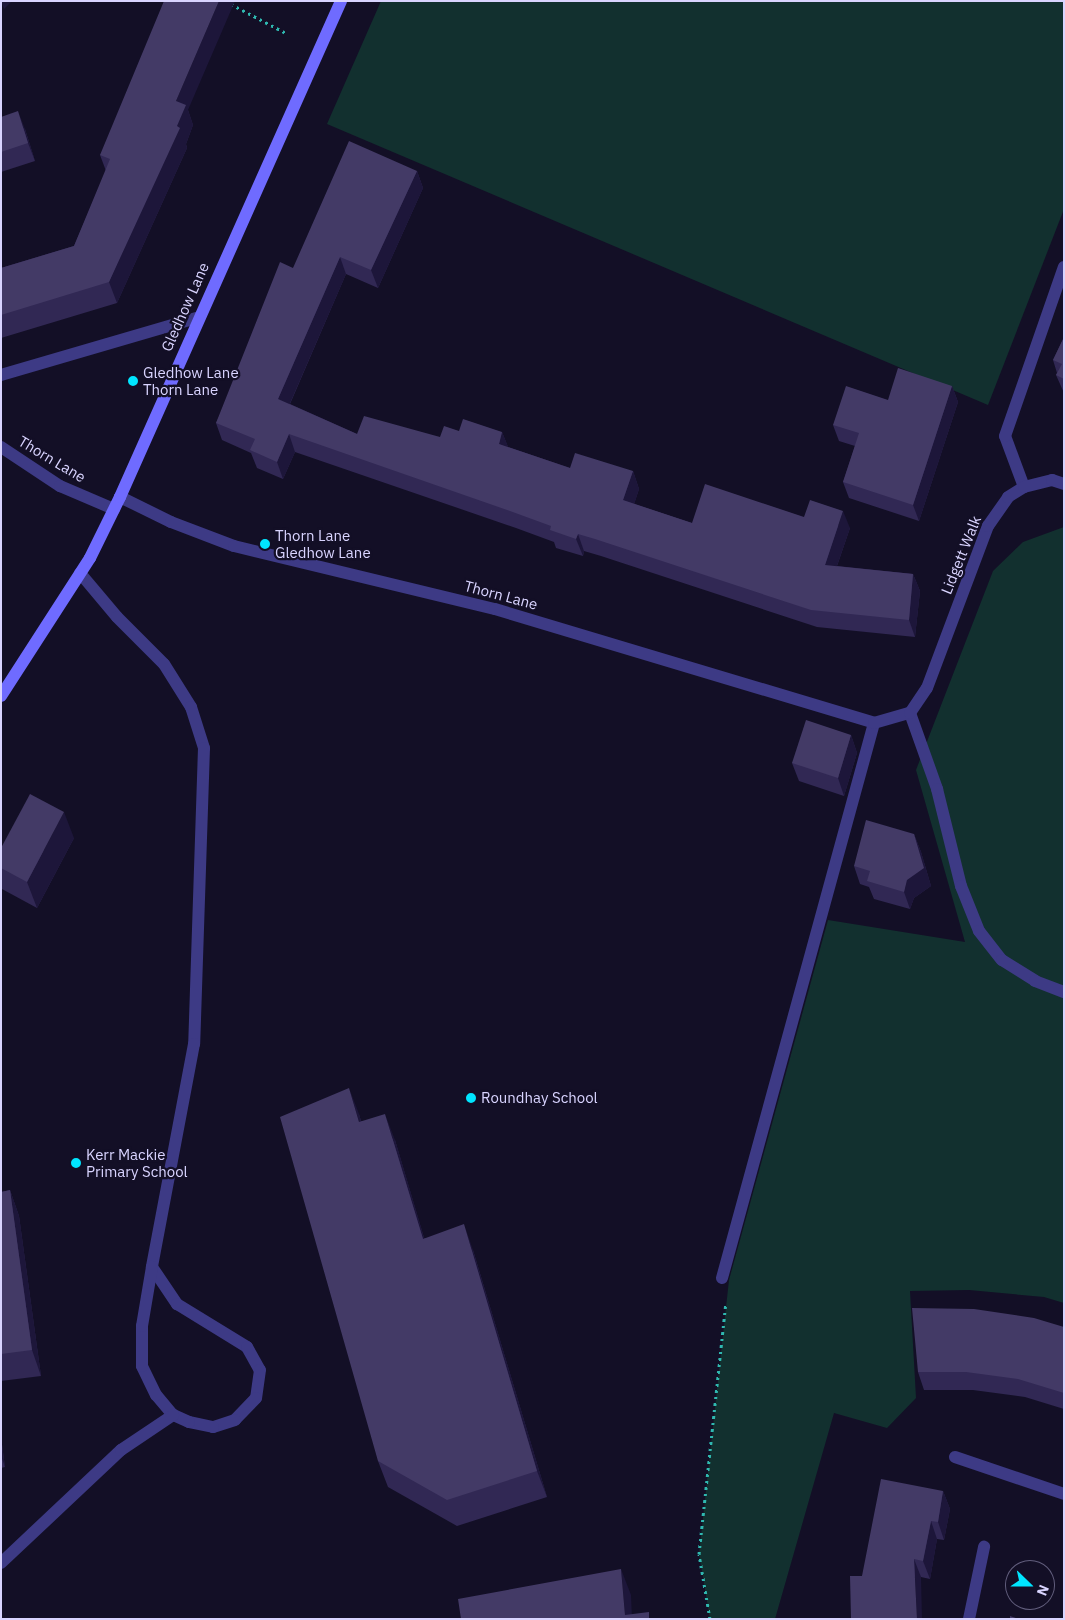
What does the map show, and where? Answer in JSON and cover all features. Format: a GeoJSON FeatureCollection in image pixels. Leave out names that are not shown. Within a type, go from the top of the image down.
{"type":"FeatureCollection","features":[{"type":"Feature","properties":{"kind":"street","name":"Gledhow Lane"},"geometry":{"type":"LineString","coordinates":[[1,696],[80,573],[120,497],[341,1]]}},
{"type":"Feature","properties":{"kind":"street"},"geometry":{"type":"LineString","coordinates":[[1064,267],[1005,436],[1024,487],[1052,480],[1064,484]]}},
{"type":"Feature","properties":{"kind":"street"},"geometry":{"type":"LineString","coordinates":[[1,375],[199,317]]}},
{"type":"Feature","properties":{"kind":"street","name":"Thorn Lane"},"geometry":{"type":"LineString","coordinates":[[1,447],[60,486],[114,509]]}},
{"type":"Feature","properties":{"kind":"street","name":"Lidgett Walk"},"geometry":{"type":"LineString","coordinates":[[910,713],[927,688],[988,526],[1008,497],[1024,487]]}},
{"type":"Feature","properties":{"kind":"street","name":"Thorn Lane"},"geometry":{"type":"LineString","coordinates":[[120,497],[171,522],[234,546],[495,609],[874,723]]}},
{"type":"Feature","properties":{"kind":"street"},"geometry":{"type":"LineString","coordinates":[[80,573],[117,618],[164,664],[190,707],[204,748],[194,1044],[152,1267],[142,1326],[142,1366],[156,1395],[173,1415],[213,1427],[235,1420],[256,1398],[260,1370],[247,1347],[176,1304],[152,1267]]}},
{"type":"Feature","properties":{"kind":"street"},"geometry":{"type":"LineString","coordinates":[[722,1278],[874,723],[910,713],[936,789],[961,886],[980,932],[1002,960],[1036,981],[1064,992]]}},
{"type":"Feature","properties":{"kind":"street"},"geometry":{"type":"LineString","coordinates":[[1,1563],[121,1450],[173,1415]]}},
{"type":"Feature","properties":{"kind":"street"},"geometry":{"type":"LineString","coordinates":[[955,1457],[1064,1494]]}},
{"type":"Feature","properties":{"kind":"street"},"geometry":{"type":"LineString","coordinates":[[969,1619],[984,1547]]}},
{"type":"Feature","properties":{"kind":"path"},"geometry":{"type":"LineString","coordinates":[[225,1],[286,33]]}},
{"type":"Feature","properties":{"kind":"green space"},"geometry":{"type":"Polygon","coordinates":[[[381,1],[1064,1],[1064,209],[988,405],[327,124],[381,1]]]}},
{"type":"Feature","properties":{"kind":"green space"},"geometry":{"type":"Polygon","coordinates":[[[1064,527],[1064,1303],[1044,1297],[969,1290],[910,1291],[916,1398],[887,1428],[834,1413],[775,1619],[710,1619],[699,1554],[729,1280],[828,920],[965,942],[916,770],[993,571],[1023,542],[1064,527]]]}},
{"type":"Feature","properties":{"kind":"building"},"geometry":{"type":"Polygon","coordinates":[[[164,1],[219,1],[176,101],[186,105],[177,126],[180,128],[109,282],[1,315],[1,268],[74,246],[110,159],[100,155],[164,1]]]}},
{"type":"Feature","properties":{"kind":"building"},"geometry":{"type":"Polygon","coordinates":[[[18,111],[28,143],[1,152],[1,117],[18,111]]]}},
{"type":"Feature","properties":{"kind":"building"},"geometry":{"type":"Polygon","coordinates":[[[349,141],[417,171],[371,270],[340,257],[278,399],[357,434],[364,416],[440,437],[444,426],[459,431],[463,419],[502,432],[499,444],[570,468],[575,453],[633,471],[623,500],[692,523],[705,484],[804,517],[810,500],[843,511],[825,565],[913,574],[909,620],[811,610],[595,539],[578,534],[576,539],[550,530],[551,526],[510,511],[289,434],[277,462],[250,450],[255,439],[216,423],[280,262],[293,268],[349,141]]]}},
{"type":"Feature","properties":{"kind":"building"},"geometry":{"type":"Polygon","coordinates":[[[1064,337],[1064,379],[1056,375],[1062,364],[1053,360],[1064,337]]]}},
{"type":"Feature","properties":{"kind":"building"},"geometry":{"type":"Polygon","coordinates":[[[898,368],[952,386],[913,505],[843,482],[859,433],[833,425],[846,386],[888,400],[898,368]]]}},
{"type":"Feature","properties":{"kind":"building"},"geometry":{"type":"Polygon","coordinates":[[[806,720],[851,735],[838,778],[792,763],[806,720]]]}},
{"type":"Feature","properties":{"kind":"building"},"geometry":{"type":"Polygon","coordinates":[[[30,794],[64,812],[27,882],[1,868],[1,848],[30,794]]]}},
{"type":"Feature","properties":{"kind":"building"},"geometry":{"type":"Polygon","coordinates":[[[866,820],[914,834],[924,868],[907,880],[904,892],[867,881],[870,871],[854,866],[866,820]]]}},
{"type":"Feature","properties":{"kind":"building"},"geometry":{"type":"Polygon","coordinates":[[[349,1088],[359,1122],[385,1114],[423,1239],[464,1224],[537,1471],[447,1500],[378,1461],[280,1117],[349,1088]]]}},
{"type":"Feature","properties":{"kind":"building"},"geometry":{"type":"Polygon","coordinates":[[[10,1190],[32,1350],[1,1354],[1,1192],[10,1190]]]}},
{"type":"Feature","properties":{"kind":"building"},"geometry":{"type":"Polygon","coordinates":[[[912,1308],[974,1309],[1034,1318],[1064,1327],[1064,1393],[1018,1379],[966,1372],[918,1372],[912,1308]]]}},
{"type":"Feature","properties":{"kind":"building"},"geometry":{"type":"Polygon","coordinates":[[[881,1479],[943,1491],[938,1522],[931,1521],[923,1561],[914,1559],[917,1619],[851,1619],[850,1576],[862,1576],[881,1479]]]}},
{"type":"Feature","properties":{"kind":"building"},"geometry":{"type":"Polygon","coordinates":[[[621,1569],[625,1615],[649,1612],[649,1619],[461,1619],[458,1599],[621,1569]]]}},
{"type":"Feature","properties":{"kind":"place","name":"Gledhow Lane Thorn Lane"},"geometry":{"type":"Point","coordinates":[133,381]}},
{"type":"Feature","properties":{"kind":"place","name":"Thorn Lane Gledhow Lane"},"geometry":{"type":"Point","coordinates":[265,544]}},
{"type":"Feature","properties":{"kind":"place","name":"Roundhay School"},"geometry":{"type":"Point","coordinates":[471,1098]}},
{"type":"Feature","properties":{"kind":"place","name":"Kerr Mackie Primary School"},"geometry":{"type":"Point","coordinates":[76,1163]}}]}
